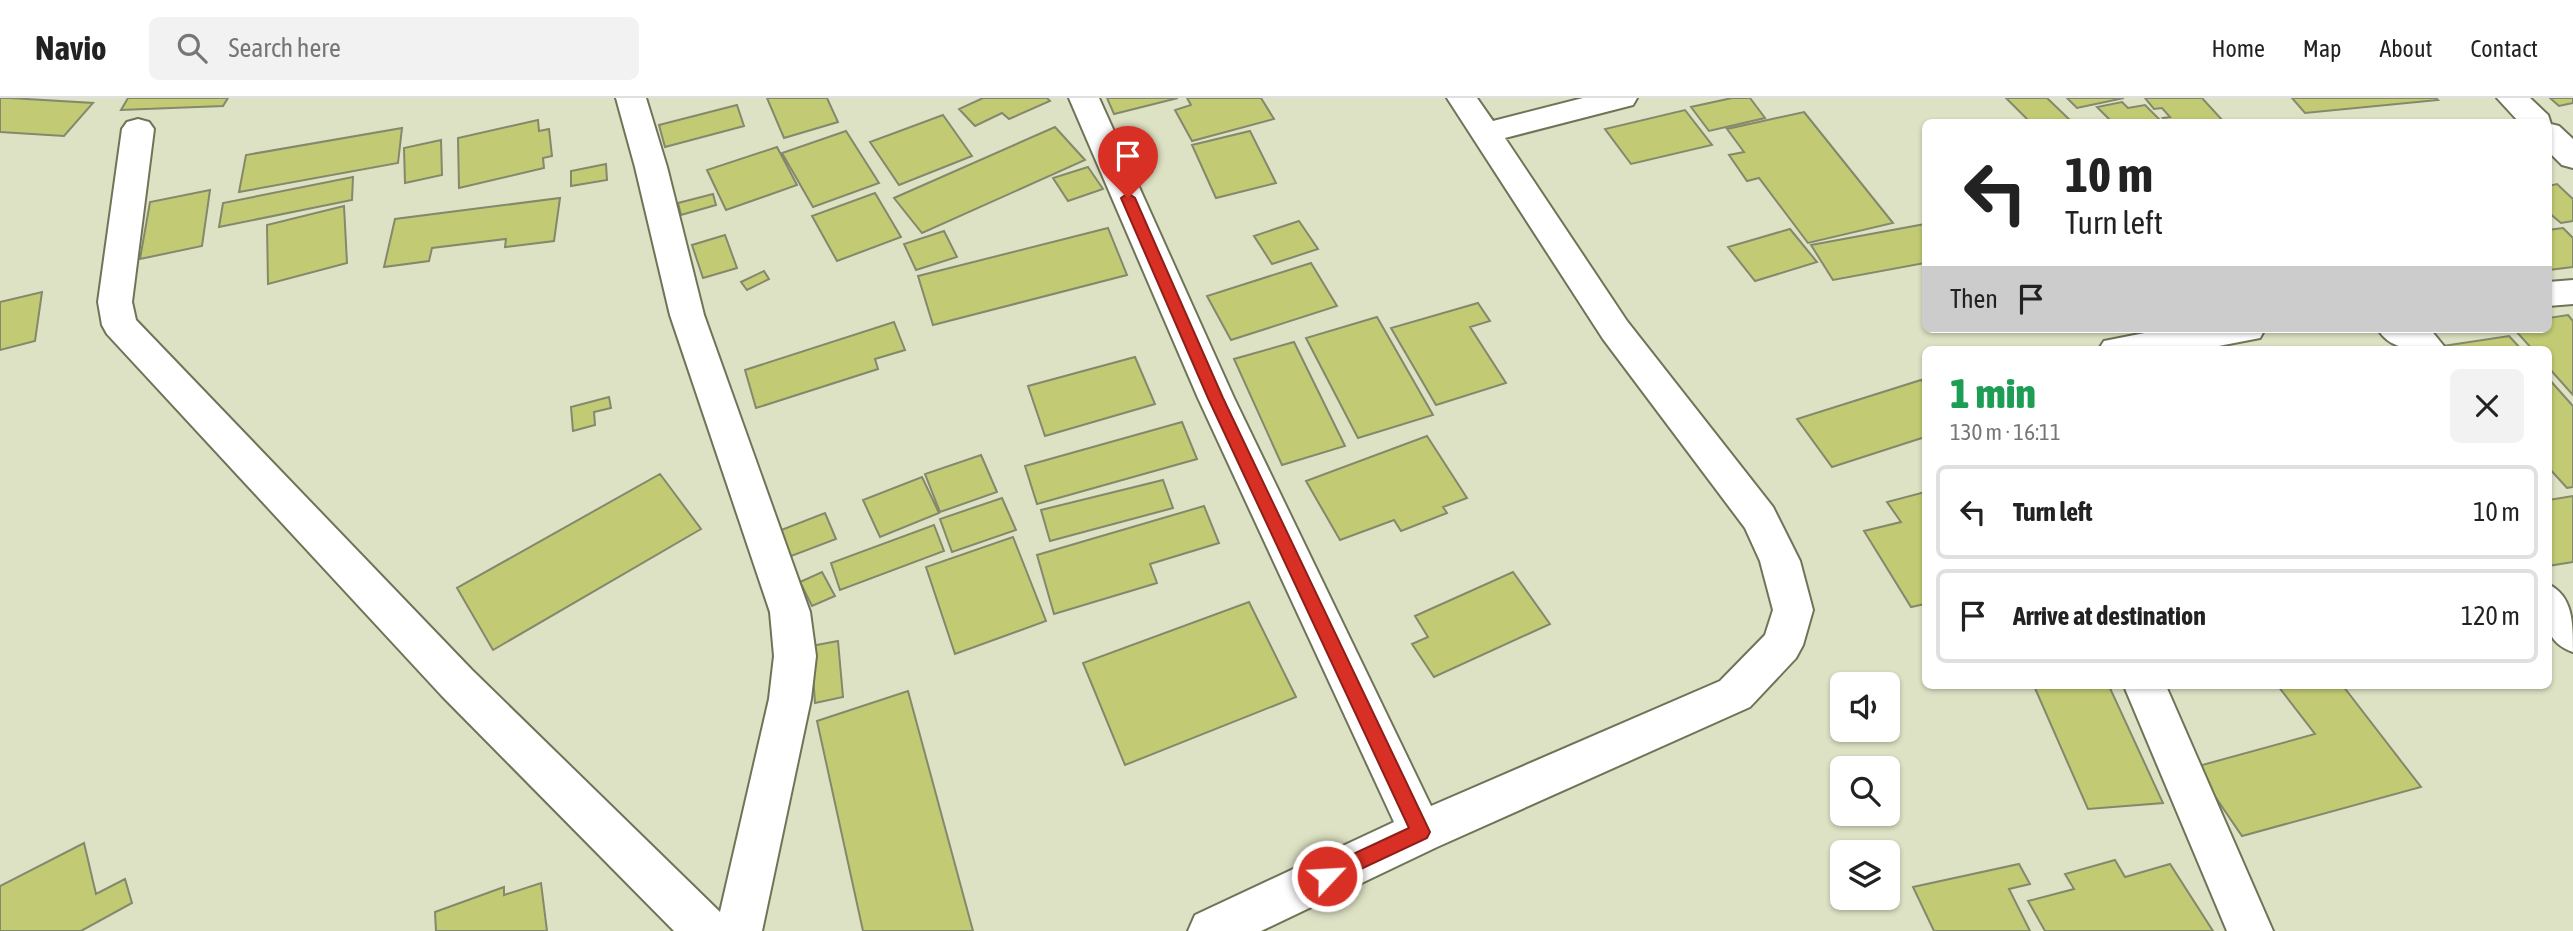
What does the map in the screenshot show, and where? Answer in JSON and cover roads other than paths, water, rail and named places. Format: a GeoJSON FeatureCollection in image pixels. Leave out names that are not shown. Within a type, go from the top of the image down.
{"type":"FeatureCollection","features":[{"type":"Feature","properties":{"kind":"street"},"geometry":{"type":"LineString","coordinates":[[631,98],[652,167],[687,315],[790,612],[795,656],[790,699],[739,931]]}},
{"type":"Feature","properties":{"kind":"street"},"geometry":{"type":"LineString","coordinates":[[1084,98],[1216,398],[1421,832]]}},
{"type":"Feature","properties":{"kind":"street"},"geometry":{"type":"LineString","coordinates":[[1211,931],[1421,832],[1735,694],[1782,645],[1793,610],[1780,561],[1759,518],[1615,330],[1462,98]]}},
{"type":"Feature","properties":{"kind":"street"},"geometry":{"type":"LineString","coordinates":[[1486,133],[1622,98]]}},
{"type":"Feature","properties":{"kind":"street"},"geometry":{"type":"LineString","coordinates":[[2512,98],[2534,119]]}},
{"type":"Feature","properties":{"kind":"street"},"geometry":{"type":"LineString","coordinates":[[138,129],[115,302],[119,325],[457,683],[706,931]]}},
{"type":"Feature","properties":{"kind":"street"},"geometry":{"type":"LineString","coordinates":[[2552,137],[2573,157]]}},
{"type":"Feature","properties":{"kind":"street"},"geometry":{"type":"LineString","coordinates":[[2552,294],[2573,292]]}},
{"type":"Feature","properties":{"kind":"street"},"geometry":{"type":"LineString","coordinates":[[2141,346],[2223,333]]}},
{"type":"Feature","properties":{"kind":"street"},"geometry":{"type":"LineString","coordinates":[[2406,333],[2416,337],[2425,346]]}},
{"type":"Feature","properties":{"kind":"street"},"geometry":{"type":"LineString","coordinates":[[2552,606],[2573,635]]}},
{"type":"Feature","properties":{"kind":"street"},"geometry":{"type":"LineString","coordinates":[[2146,689],[2250,931]]}}]}
